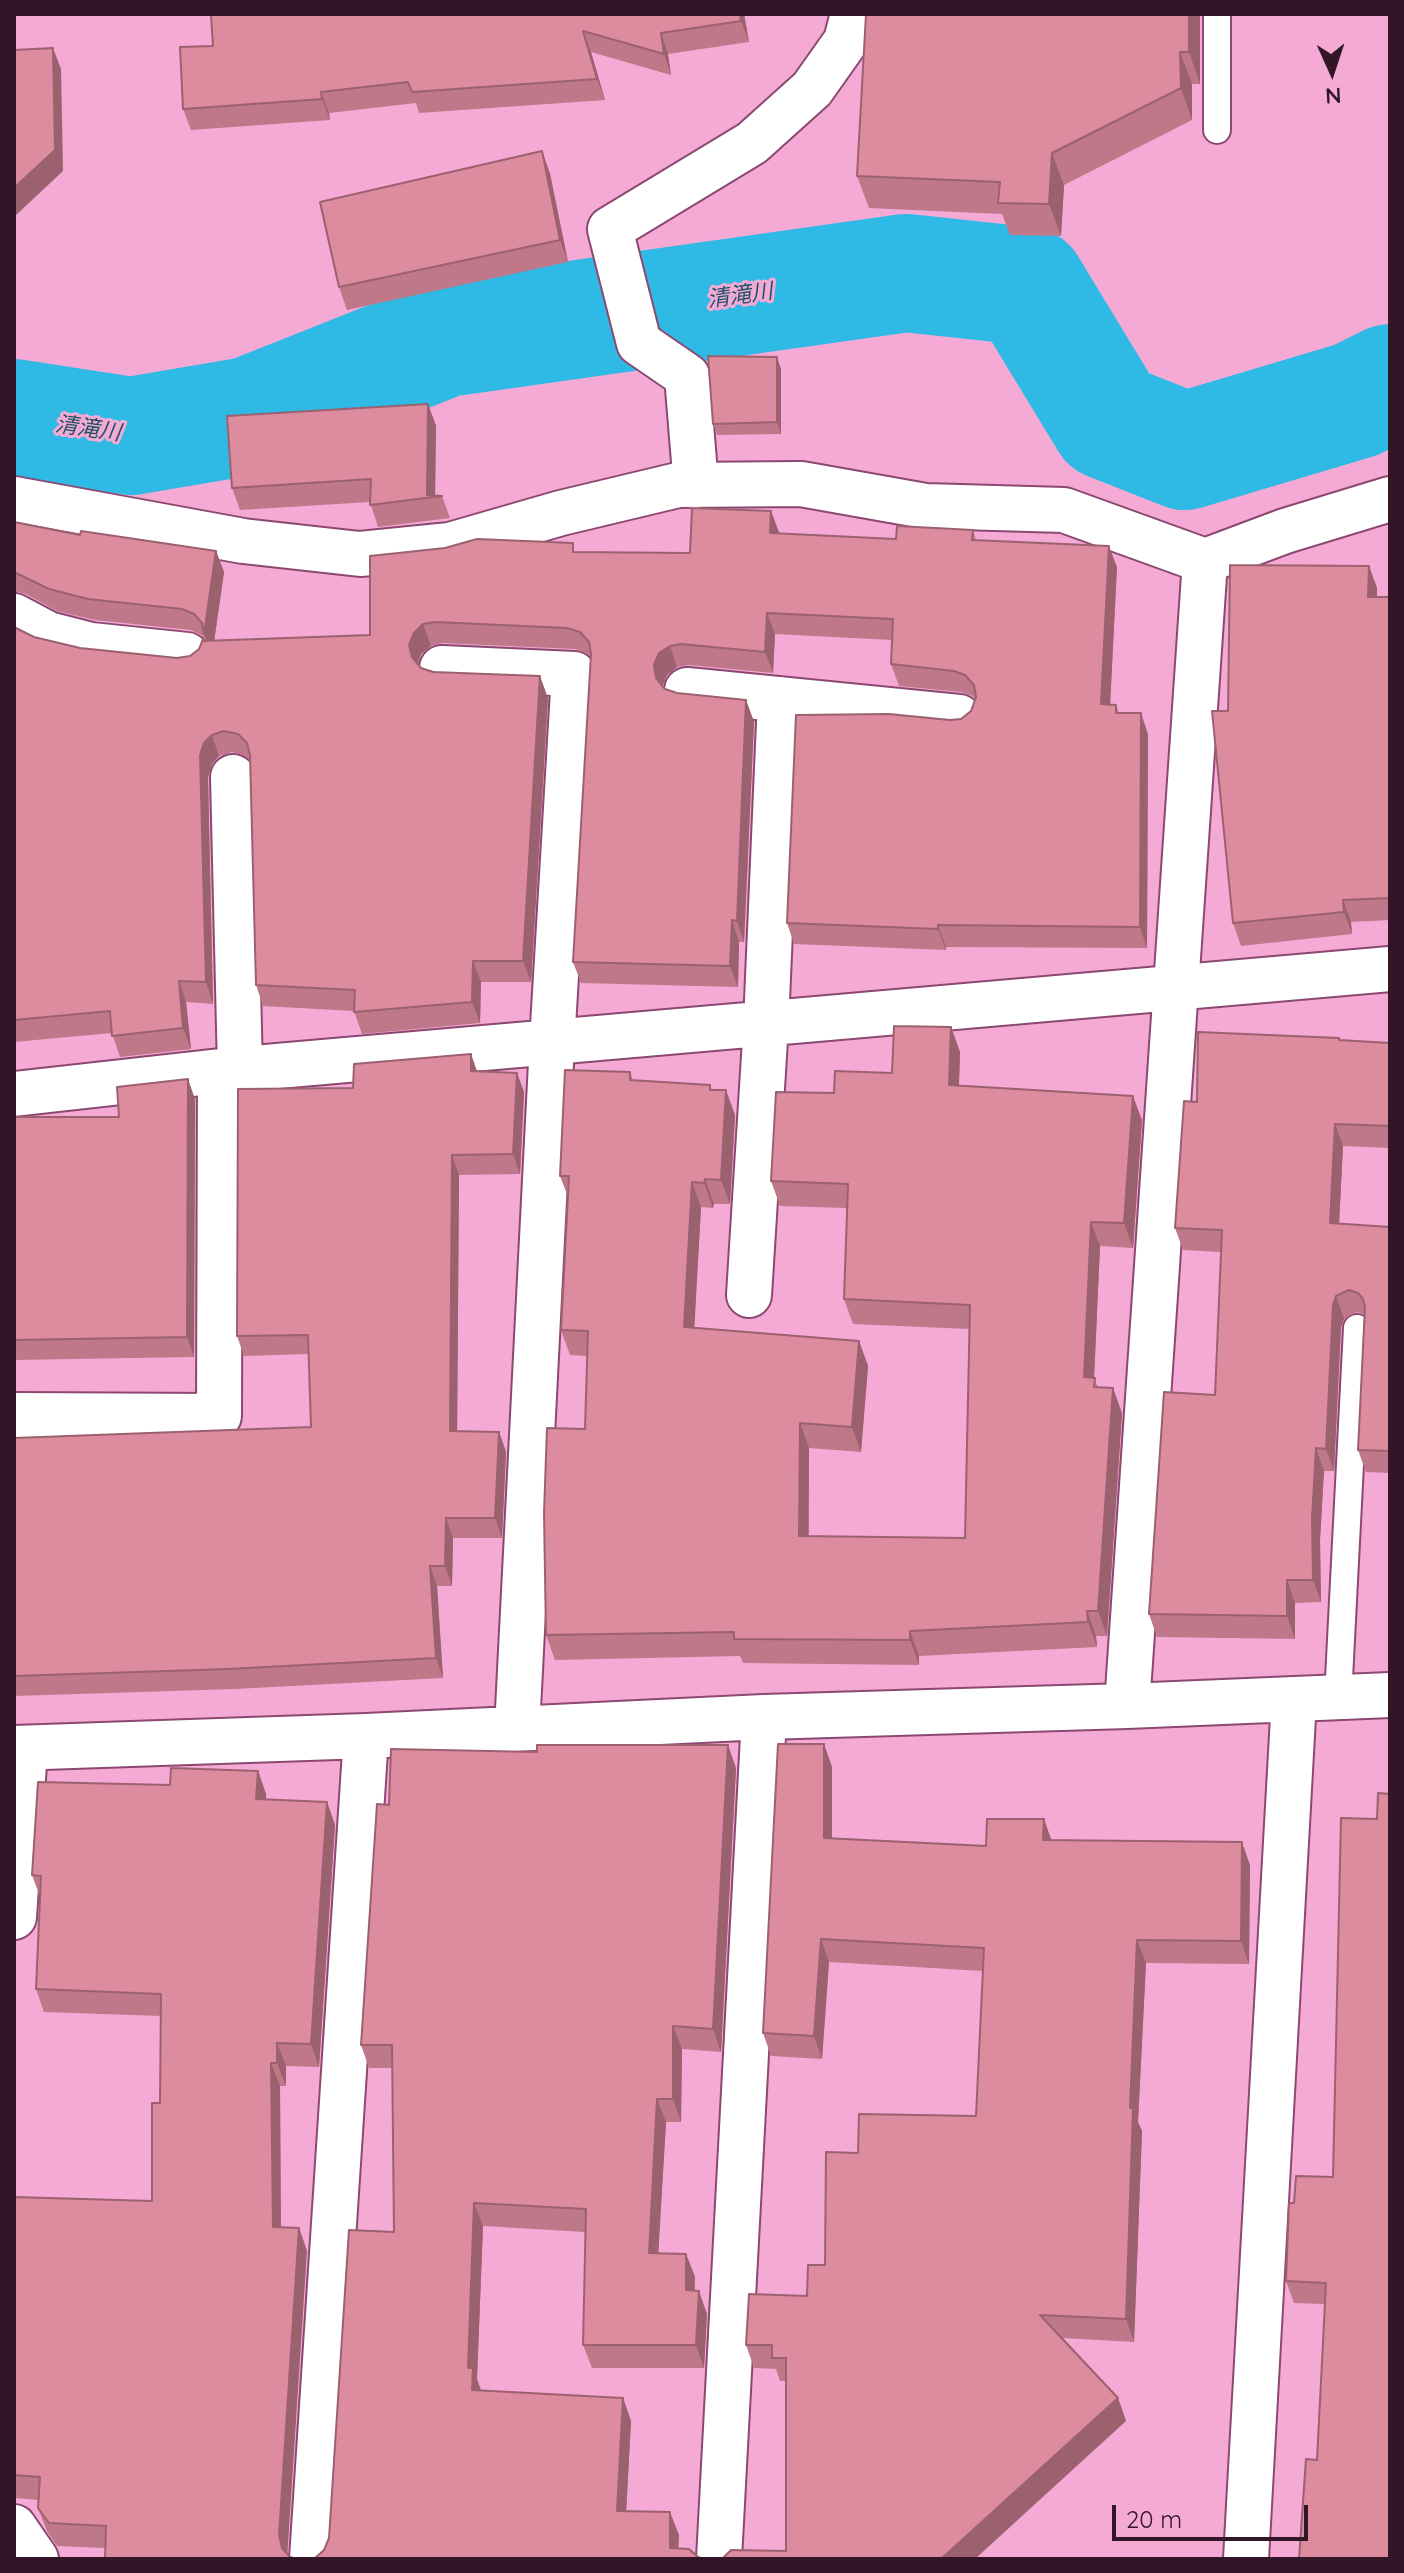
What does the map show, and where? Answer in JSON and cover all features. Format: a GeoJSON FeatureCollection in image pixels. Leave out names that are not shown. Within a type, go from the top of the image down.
{"type":"FeatureCollection","features":[{"type":"Feature","properties":{"kind":"street"},"geometry":{"type":"LineString","coordinates":[[696,486],[687,376],[639,343],[610,229],[752,143],[812,89],[846,41],[853,14]]}},
{"type":"Feature","properties":{"kind":"street"},"geometry":{"type":"LineString","coordinates":[[14,499],[243,541],[360,554],[450,545],[678,485],[801,484],[925,506],[1064,510],[1205,561],[1285,531],[1390,499]]}},
{"type":"Feature","properties":{"kind":"street"},"geometry":{"type":"LineString","coordinates":[[1127,1706],[1205,561]]}},
{"type":"Feature","properties":{"kind":"street"},"geometry":{"type":"LineString","coordinates":[[14,616],[48,634],[91,645],[187,655]]}},
{"type":"Feature","properties":{"kind":"street"},"geometry":{"type":"LineString","coordinates":[[442,668],[574,674],[517,1729]]}},
{"type":"Feature","properties":{"kind":"street"},"geometry":{"type":"LineString","coordinates":[[687,690],[959,717]]}},
{"type":"Feature","properties":{"kind":"street"},"geometry":{"type":"LineString","coordinates":[[749,1295],[766,1024],[780,699]]}},
{"type":"Feature","properties":{"kind":"street"},"geometry":{"type":"LineString","coordinates":[[14,1415],[219,1416],[230,1071],[233,777]]}},
{"type":"Feature","properties":{"kind":"street"},"geometry":{"type":"LineString","coordinates":[[14,1094],[230,1071],[1390,969]]}},
{"type":"Feature","properties":{"kind":"street"},"geometry":{"type":"LineString","coordinates":[[14,1917],[20,1748],[1390,1695]]}},
{"type":"Feature","properties":{"kind":"street"},"geometry":{"type":"LineString","coordinates":[[1246,2559],[1294,1699]]}},
{"type":"Feature","properties":{"kind":"street"},"geometry":{"type":"LineString","coordinates":[[719,2559],[764,1717]]}},
{"type":"Feature","properties":{"kind":"street"},"geometry":{"type":"LineString","coordinates":[[312,2559],[366,1736]]}},
{"type":"Feature","properties":{"kind":"street"},"geometry":{"type":"LineString","coordinates":[[14,2527],[36,2559]]}},
{"type":"Feature","properties":{"kind":"lane"},"geometry":{"type":"LineString","coordinates":[[1217,14],[1217,130]]}},
{"type":"Feature","properties":{"kind":"lane"},"geometry":{"type":"LineString","coordinates":[[1338,1698],[1357,1328]]}},
{"type":"Feature","properties":{"kind":"building"},"geometry":{"type":"Polygon","coordinates":[[[740,14],[741,21],[661,33],[664,54],[583,31],[597,79],[412,92],[408,82],[321,92],[322,99],[183,109],[180,47],[213,46],[211,15],[740,14]]]}},
{"type":"Feature","properties":{"kind":"building"},"geometry":{"type":"Polygon","coordinates":[[[866,14],[1189,14],[1189,52],[1180,52],[1181,88],[1052,153],[1049,204],[998,203],[1000,182],[857,176],[866,14]]]}},
{"type":"Feature","properties":{"kind":"building"},"geometry":{"type":"Polygon","coordinates":[[[53,48],[55,150],[14,188],[14,50],[53,48]]]}},
{"type":"Feature","properties":{"kind":"building"},"geometry":{"type":"Polygon","coordinates":[[[542,151],[560,240],[339,287],[320,202],[542,151]]]}},
{"type":"Feature","properties":{"kind":"building"},"geometry":{"type":"Polygon","coordinates":[[[708,356],[777,357],[777,422],[713,424],[708,356]]]}},
{"type":"Feature","properties":{"kind":"building"},"geometry":{"type":"Polygon","coordinates":[[[428,404],[427,495],[442,496],[370,505],[371,479],[232,488],[227,416],[428,404]]]}},
{"type":"Feature","properties":{"kind":"building"},"geometry":{"type":"Polygon","coordinates":[[[692,508],[771,511],[770,533],[896,539],[897,526],[973,530],[972,540],[1109,546],[1101,704],[1116,705],[1116,713],[1141,713],[1140,927],[938,925],[938,929],[787,923],[796,715],[889,714],[961,719],[971,711],[976,697],[974,685],[965,675],[891,664],[893,619],[767,613],[765,652],[681,644],[659,653],[654,665],[656,678],[665,689],[746,700],[737,921],[732,920],[730,966],[573,962],[591,654],[589,642],[580,632],[567,628],[435,622],[423,624],[414,633],[409,645],[412,657],[421,668],[433,672],[540,676],[523,961],[473,961],[472,1002],[354,1012],[355,990],[256,985],[250,755],[247,743],[238,734],[224,731],[212,735],[204,743],[200,755],[206,982],[179,981],[183,1028],[112,1036],[110,1011],[14,1020],[14,627],[34,637],[80,648],[177,658],[190,656],[199,649],[203,639],[370,635],[370,556],[445,548],[477,539],[573,543],[573,552],[690,553],[692,508]]]}},
{"type":"Feature","properties":{"kind":"building"},"geometry":{"type":"Polygon","coordinates":[[[14,522],[80,535],[81,531],[216,551],[204,634],[202,623],[194,614],[182,609],[88,599],[49,589],[14,572],[14,522]]]}},
{"type":"Feature","properties":{"kind":"building"},"geometry":{"type":"Polygon","coordinates":[[[1230,565],[1369,566],[1368,597],[1390,597],[1390,898],[1343,900],[1344,912],[1233,923],[1212,711],[1228,711],[1230,565]]]}},
{"type":"Feature","properties":{"kind":"building"},"geometry":{"type":"Polygon","coordinates":[[[894,1026],[951,1027],[949,1085],[1133,1096],[1124,1223],[1091,1222],[1084,1377],[1095,1378],[1094,1387],[1113,1388],[1098,1611],[1087,1611],[1088,1622],[910,1631],[910,1640],[734,1639],[734,1632],[546,1635],[544,1513],[547,1428],[585,1429],[588,1331],[561,1330],[569,1176],[560,1176],[565,1070],[630,1072],[630,1080],[710,1085],[710,1090],[726,1090],[721,1180],[692,1182],[684,1327],[859,1341],[852,1427],[800,1423],[799,1536],[965,1538],[970,1305],[844,1299],[848,1184],[771,1181],[776,1092],[834,1093],[835,1071],[892,1073],[894,1026]]]}},
{"type":"Feature","properties":{"kind":"building"},"geometry":{"type":"Polygon","coordinates":[[[1198,1032],[1390,1043],[1390,1126],[1335,1124],[1330,1223],[1390,1227],[1390,1451],[1358,1450],[1365,1307],[1358,1293],[1349,1290],[1336,1296],[1333,1305],[1326,1449],[1316,1448],[1312,1518],[1313,1580],[1287,1580],[1287,1616],[1149,1614],[1164,1392],[1215,1395],[1222,1230],[1175,1228],[1184,1101],[1197,1102],[1198,1032]]]}},
{"type":"Feature","properties":{"kind":"building"},"geometry":{"type":"Polygon","coordinates":[[[471,1054],[471,1071],[517,1073],[513,1154],[452,1155],[450,1431],[499,1432],[495,1518],[446,1518],[445,1566],[430,1566],[436,1658],[14,1676],[14,1438],[311,1427],[308,1335],[237,1336],[238,1089],[353,1088],[354,1064],[471,1054]]]}},
{"type":"Feature","properties":{"kind":"building"},"geometry":{"type":"Polygon","coordinates":[[[188,1079],[187,1337],[14,1340],[14,1117],[119,1117],[117,1087],[188,1079]]]}},
{"type":"Feature","properties":{"kind":"building"},"geometry":{"type":"Polygon","coordinates":[[[778,1744],[824,1744],[824,1838],[986,1846],[987,1819],[1044,1819],[1043,1840],[1242,1842],[1241,1941],[1137,1940],[1126,2319],[1040,2315],[1118,2398],[941,2559],[718,2559],[731,2550],[786,2551],[786,2358],[772,2358],[772,2345],[746,2345],[749,2294],[807,2296],[808,2265],[825,2265],[826,2152],[858,2153],[859,2114],[976,2116],[984,1948],[821,1939],[814,2036],[763,2033],[778,1744]]]}},
{"type":"Feature","properties":{"kind":"building"},"geometry":{"type":"Polygon","coordinates":[[[537,1745],[728,1745],[713,2029],[673,2026],[673,2099],[657,2099],[649,2253],[686,2254],[686,2290],[699,2291],[696,2345],[583,2345],[586,2209],[474,2203],[468,2368],[473,2368],[472,2390],[623,2398],[617,2511],[670,2512],[670,2548],[689,2549],[704,2559],[314,2559],[324,2550],[329,2538],[349,2230],[394,2232],[392,2045],[361,2045],[377,1804],[389,1805],[391,1749],[537,1752],[537,1745]]]}},
{"type":"Feature","properties":{"kind":"building"},"geometry":{"type":"Polygon","coordinates":[[[171,1768],[258,1771],[256,1799],[327,1802],[311,2044],[277,2043],[277,2063],[271,2063],[273,2227],[299,2228],[279,2535],[282,2548],[296,2559],[105,2559],[106,2526],[49,2523],[38,2508],[40,2477],[14,2475],[14,2197],[152,2201],[152,2103],[160,2103],[161,1994],[36,1989],[41,1876],[32,1875],[38,1782],[170,1785],[171,1768]]]}},
{"type":"Feature","properties":{"kind":"building"},"geometry":{"type":"Polygon","coordinates":[[[1378,1793],[1390,1794],[1390,2559],[1299,2559],[1306,2459],[1317,2460],[1326,2283],[1286,2281],[1289,2203],[1294,2203],[1296,2176],[1333,2177],[1341,1818],[1377,1819],[1378,1793]]]}},
{"type":"Feature","properties":{"kind":"waterway","name":"清滝川"},"geometry":{"type":"LineString","coordinates":[[14,418],[131,436],[249,416],[445,338],[906,273],[1027,286],[1109,421],[1185,451],[1356,400],[1390,383]]}}]}
